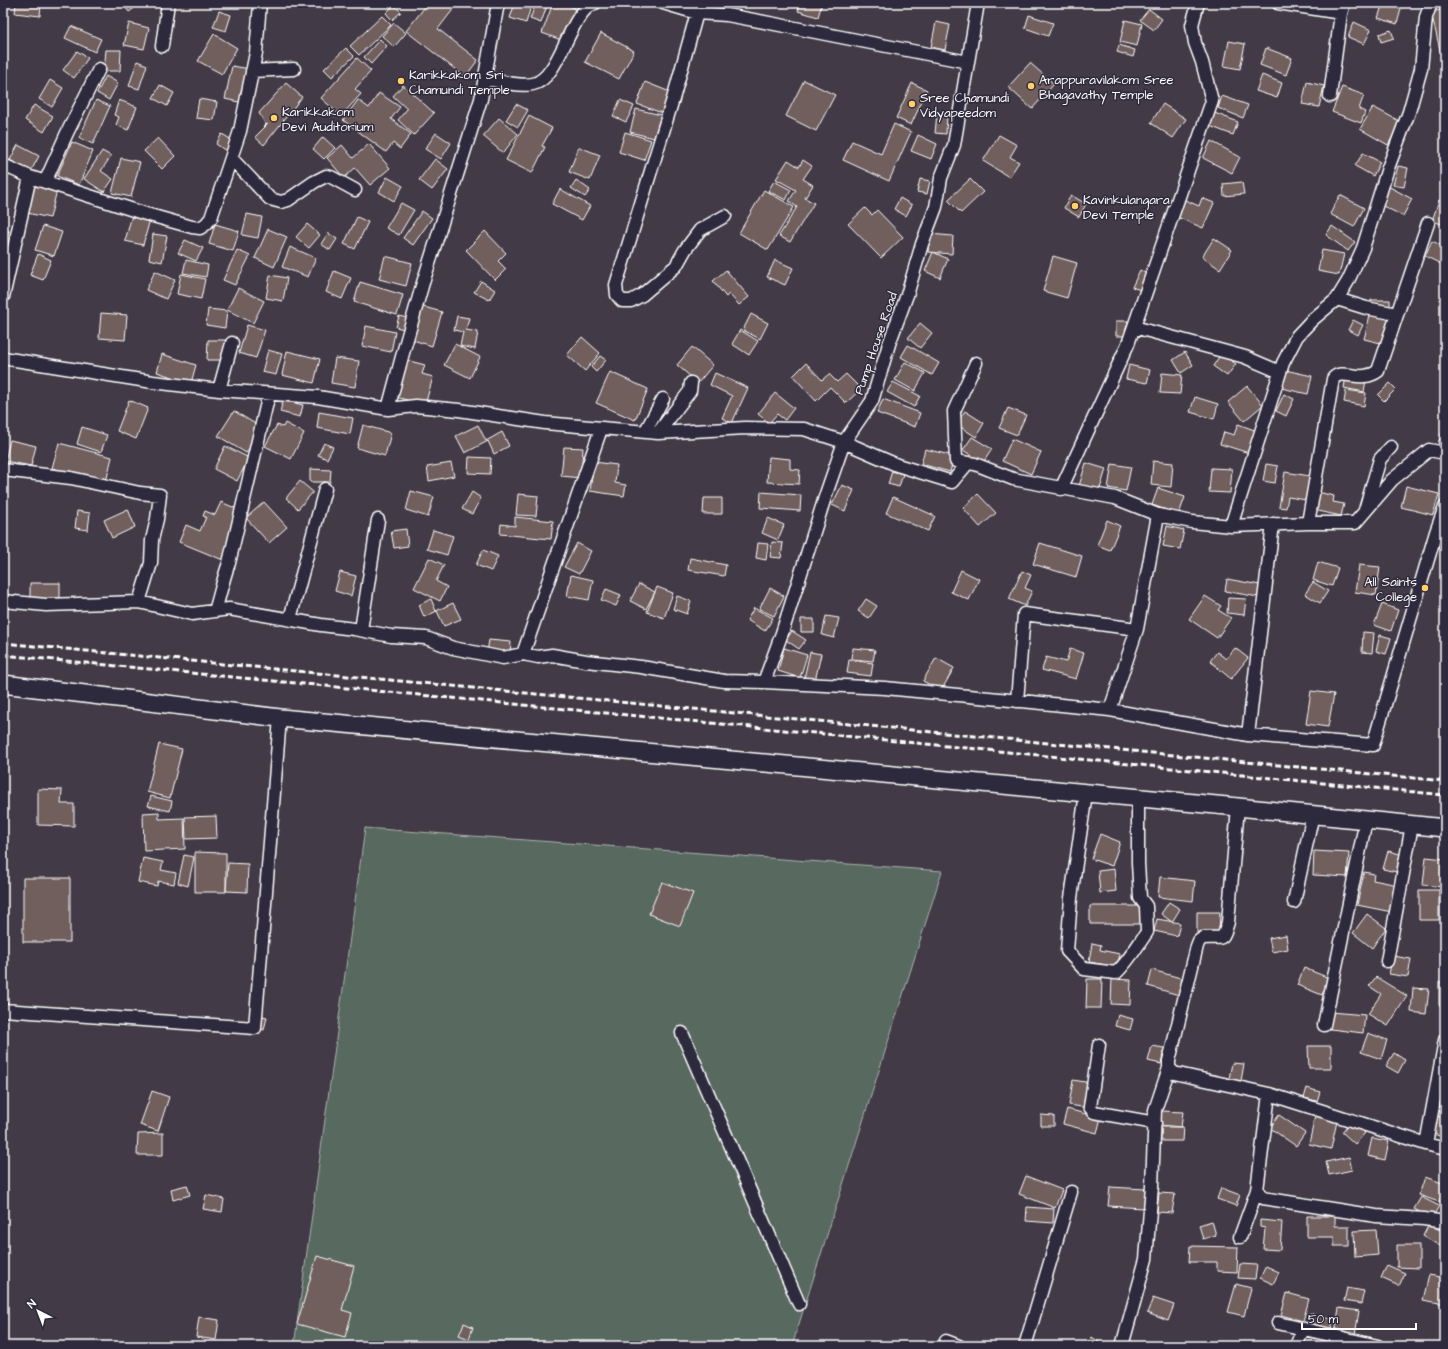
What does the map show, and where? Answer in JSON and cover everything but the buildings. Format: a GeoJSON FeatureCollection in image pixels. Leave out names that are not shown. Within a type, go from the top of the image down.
{"type":"FeatureCollection","features":[{"type":"Feature","properties":{"kind":"main road"},"geometry":{"type":"LineString","coordinates":[[3,684],[280,718],[1313,814],[1445,828]]}},
{"type":"Feature","properties":{"kind":"street"},"geometry":{"type":"LineString","coordinates":[[162,46],[168,3]]}},
{"type":"Feature","properties":{"kind":"street"},"geometry":{"type":"LineString","coordinates":[[3,164],[30,177],[45,182],[146,214],[200,228],[211,218],[240,131],[256,53],[260,3]]}},
{"type":"Feature","properties":{"kind":"street"},"geometry":{"type":"LineString","coordinates":[[388,409],[422,286],[481,99],[498,3]]}},
{"type":"Feature","properties":{"kind":"street"},"geometry":{"type":"LineString","coordinates":[[484,78],[527,84],[534,84],[544,78],[552,68],[580,16],[590,4],[595,3]]}},
{"type":"Feature","properties":{"kind":"street"},"geometry":{"type":"LineString","coordinates":[[663,3],[697,13],[727,15],[968,62]]}},
{"type":"Feature","properties":{"kind":"street","name":"Pump House Road"},"geometry":{"type":"LineString","coordinates":[[764,682],[782,633],[844,442],[872,401],[889,344],[907,295],[922,244],[936,207],[941,178],[954,145],[978,3]]}},
{"type":"Feature","properties":{"kind":"street"},"geometry":{"type":"LineString","coordinates":[[1061,489],[1128,344],[1212,102],[1202,62],[1195,43],[1192,25],[1198,3]]}},
{"type":"Feature","properties":{"kind":"street"},"geometry":{"type":"LineString","coordinates":[[1278,3],[1343,8],[1330,96]]}},
{"type":"Feature","properties":{"kind":"street"},"geometry":{"type":"LineString","coordinates":[[1231,526],[1283,363],[1297,336],[1312,320],[1337,299],[1348,281],[1363,248],[1388,168],[1409,112],[1421,69],[1426,17],[1431,3]]}},
{"type":"Feature","properties":{"kind":"street"},"geometry":{"type":"LineString","coordinates":[[697,13],[673,99],[616,285],[617,295],[622,301],[630,301],[642,295],[676,266],[685,250],[700,230],[725,216]]}},
{"type":"Feature","properties":{"kind":"street"},"geometry":{"type":"LineString","coordinates":[[45,182],[67,133],[99,69]]}},
{"type":"Feature","properties":{"kind":"street"},"geometry":{"type":"LineString","coordinates":[[252,71],[294,69]]}},
{"type":"Feature","properties":{"kind":"street"},"geometry":{"type":"LineString","coordinates":[[231,158],[270,199],[281,202],[288,200],[314,182],[326,176],[331,177],[355,190]]}},
{"type":"Feature","properties":{"kind":"street"},"geometry":{"type":"LineString","coordinates":[[3,297],[7,258],[18,224],[30,177]]}},
{"type":"Feature","properties":{"kind":"street"},"geometry":{"type":"LineString","coordinates":[[1308,523],[1333,379],[1335,375],[1340,374],[1365,377],[1372,376],[1378,372],[1428,223]]}},
{"type":"Feature","properties":{"kind":"street"},"geometry":{"type":"LineString","coordinates":[[1337,299],[1366,308],[1397,314]]}},
{"type":"Feature","properties":{"kind":"street"},"geometry":{"type":"LineString","coordinates":[[1134,327],[1245,357],[1280,372]]}},
{"type":"Feature","properties":{"kind":"street"},"geometry":{"type":"LineString","coordinates":[[219,390],[232,343]]}},
{"type":"Feature","properties":{"kind":"street"},"geometry":{"type":"LineString","coordinates":[[3,358],[153,382],[219,390],[318,397],[388,409],[416,406],[459,410],[545,423],[601,429],[658,433],[745,428],[804,429],[844,442],[897,466],[952,482],[968,462]]}},
{"type":"Feature","properties":{"kind":"street"},"geometry":{"type":"LineString","coordinates":[[976,363],[954,411],[956,461],[975,464],[1013,479],[1115,498],[1158,515],[1192,522],[1231,526],[1355,523],[1392,480],[1429,450],[1445,453]]}},
{"type":"Feature","properties":{"kind":"street"},"geometry":{"type":"LineString","coordinates":[[658,433],[690,391],[691,383]]}},
{"type":"Feature","properties":{"kind":"street"},"geometry":{"type":"LineString","coordinates":[[215,611],[221,594],[223,578],[229,564],[269,394]]}},
{"type":"Feature","properties":{"kind":"street"},"geometry":{"type":"LineString","coordinates":[[645,432],[663,399]]}},
{"type":"Feature","properties":{"kind":"street"},"geometry":{"type":"LineString","coordinates":[[523,654],[601,429]]}},
{"type":"Feature","properties":{"kind":"street"},"geometry":{"type":"LineString","coordinates":[[1364,513],[1380,459],[1391,447]]}},
{"type":"Feature","properties":{"kind":"street"},"geometry":{"type":"LineString","coordinates":[[3,470],[71,478],[160,496],[158,519],[152,540],[151,563],[139,602]]}},
{"type":"Feature","properties":{"kind":"street"},"geometry":{"type":"LineString","coordinates":[[290,619],[325,489]]}},
{"type":"Feature","properties":{"kind":"street"},"geometry":{"type":"LineString","coordinates":[[3,601],[46,605],[139,602],[192,614],[229,609],[391,636],[426,638],[453,648],[503,658],[523,654],[538,657],[552,655],[586,661],[641,667],[724,681],[885,688],[1110,710],[1248,735],[1373,745],[1436,532],[1445,508]]}},
{"type":"Feature","properties":{"kind":"street"},"geometry":{"type":"LineString","coordinates":[[1110,710],[1137,629],[1158,515]]}},
{"type":"Feature","properties":{"kind":"street"},"geometry":{"type":"LineString","coordinates":[[361,630],[378,520]]}},
{"type":"Feature","properties":{"kind":"street"},"geometry":{"type":"LineString","coordinates":[[1248,735],[1273,524]]}},
{"type":"Feature","properties":{"kind":"street"},"geometry":{"type":"LineString","coordinates":[[1016,701],[1024,614],[1137,629]]}},
{"type":"Feature","properties":{"kind":"street"},"geometry":{"type":"LineString","coordinates":[[3,1010],[255,1028],[280,718]]}},
{"type":"Feature","properties":{"kind":"street"},"geometry":{"type":"LineString","coordinates":[[1086,793],[1071,898],[1067,950],[1084,969],[1116,973],[1125,965],[1147,932],[1146,906],[1140,898],[1138,862],[1138,798]]}},
{"type":"Feature","properties":{"kind":"street"},"geometry":{"type":"LineString","coordinates":[[1122,1346],[1146,1259],[1152,1186],[1155,1110],[1169,1068],[1169,1061],[1197,946],[1199,941],[1203,938],[1220,938],[1225,934],[1228,922],[1238,807]]}},
{"type":"Feature","properties":{"kind":"street"},"geometry":{"type":"LineString","coordinates":[[1294,902],[1313,814]]}},
{"type":"Feature","properties":{"kind":"street"},"geometry":{"type":"LineString","coordinates":[[1324,1025],[1366,820]]}},
{"type":"Feature","properties":{"kind":"street"},"geometry":{"type":"LineString","coordinates":[[1387,961],[1412,824]]}},
{"type":"Feature","properties":{"kind":"street"},"geometry":{"type":"LineString","coordinates":[[682,1033],[800,1304]]}},
{"type":"Feature","properties":{"kind":"street"},"geometry":{"type":"LineString","coordinates":[[1426,1144],[1445,1040]]}},
{"type":"Feature","properties":{"kind":"street"},"geometry":{"type":"LineString","coordinates":[[1099,1045],[1090,1106],[1094,1112],[1154,1122]]}},
{"type":"Feature","properties":{"kind":"street"},"geometry":{"type":"LineString","coordinates":[[1169,1068],[1174,1073],[1269,1094],[1445,1149]]}},
{"type":"Feature","properties":{"kind":"street"},"geometry":{"type":"LineString","coordinates":[[1240,1237],[1258,1190],[1269,1094]]}},
{"type":"Feature","properties":{"kind":"street"},"geometry":{"type":"LineString","coordinates":[[1258,1190],[1263,1198],[1376,1216],[1445,1222]]}},
{"type":"Feature","properties":{"kind":"street"},"geometry":{"type":"LineString","coordinates":[[1025,1346],[1071,1192]]}},
{"type":"Feature","properties":{"kind":"street"},"geometry":{"type":"LineString","coordinates":[[1278,1323],[1378,1346]]}},
{"type":"Feature","properties":{"kind":"street"},"geometry":{"type":"LineString","coordinates":[[1296,1346],[1304,1329]]}},
{"type":"Feature","properties":{"kind":"street"},"geometry":{"type":"LineString","coordinates":[[946,1341],[959,1346]]}},
{"type":"Feature","properties":{"kind":"green space"},"geometry":{"type":"Polygon","coordinates":[[[365,828],[942,871],[792,1346],[294,1346],[365,828]]]}},
{"type":"Feature","properties":{"kind":"railway"},"geometry":{"type":"LineString","coordinates":[[3,643],[1445,781]]}},
{"type":"Feature","properties":{"kind":"railway"},"geometry":{"type":"LineString","coordinates":[[3,655],[1445,795]]}},
{"type":"Feature","properties":{"kind":"place","name":"Karikkakom Sri Chamundi Temple"},"geometry":{"type":"Point","coordinates":[401,81]}},
{"type":"Feature","properties":{"kind":"place","name":"Arappuravilakom Sree Bhagavathy Temple"},"geometry":{"type":"Point","coordinates":[1031,86]}},
{"type":"Feature","properties":{"kind":"place","name":"Sree Chamundi Vidyapeedom"},"geometry":{"type":"Point","coordinates":[912,104]}},
{"type":"Feature","properties":{"kind":"place","name":"Karikkakom Devi Auditorium"},"geometry":{"type":"Point","coordinates":[274,118]}},
{"type":"Feature","properties":{"kind":"place","name":"Kavinkulangara Devi Temple"},"geometry":{"type":"Point","coordinates":[1075,206]}},
{"type":"Feature","properties":{"kind":"place","name":"All Saints College"},"geometry":{"type":"Point","coordinates":[1425,588]}}]}
